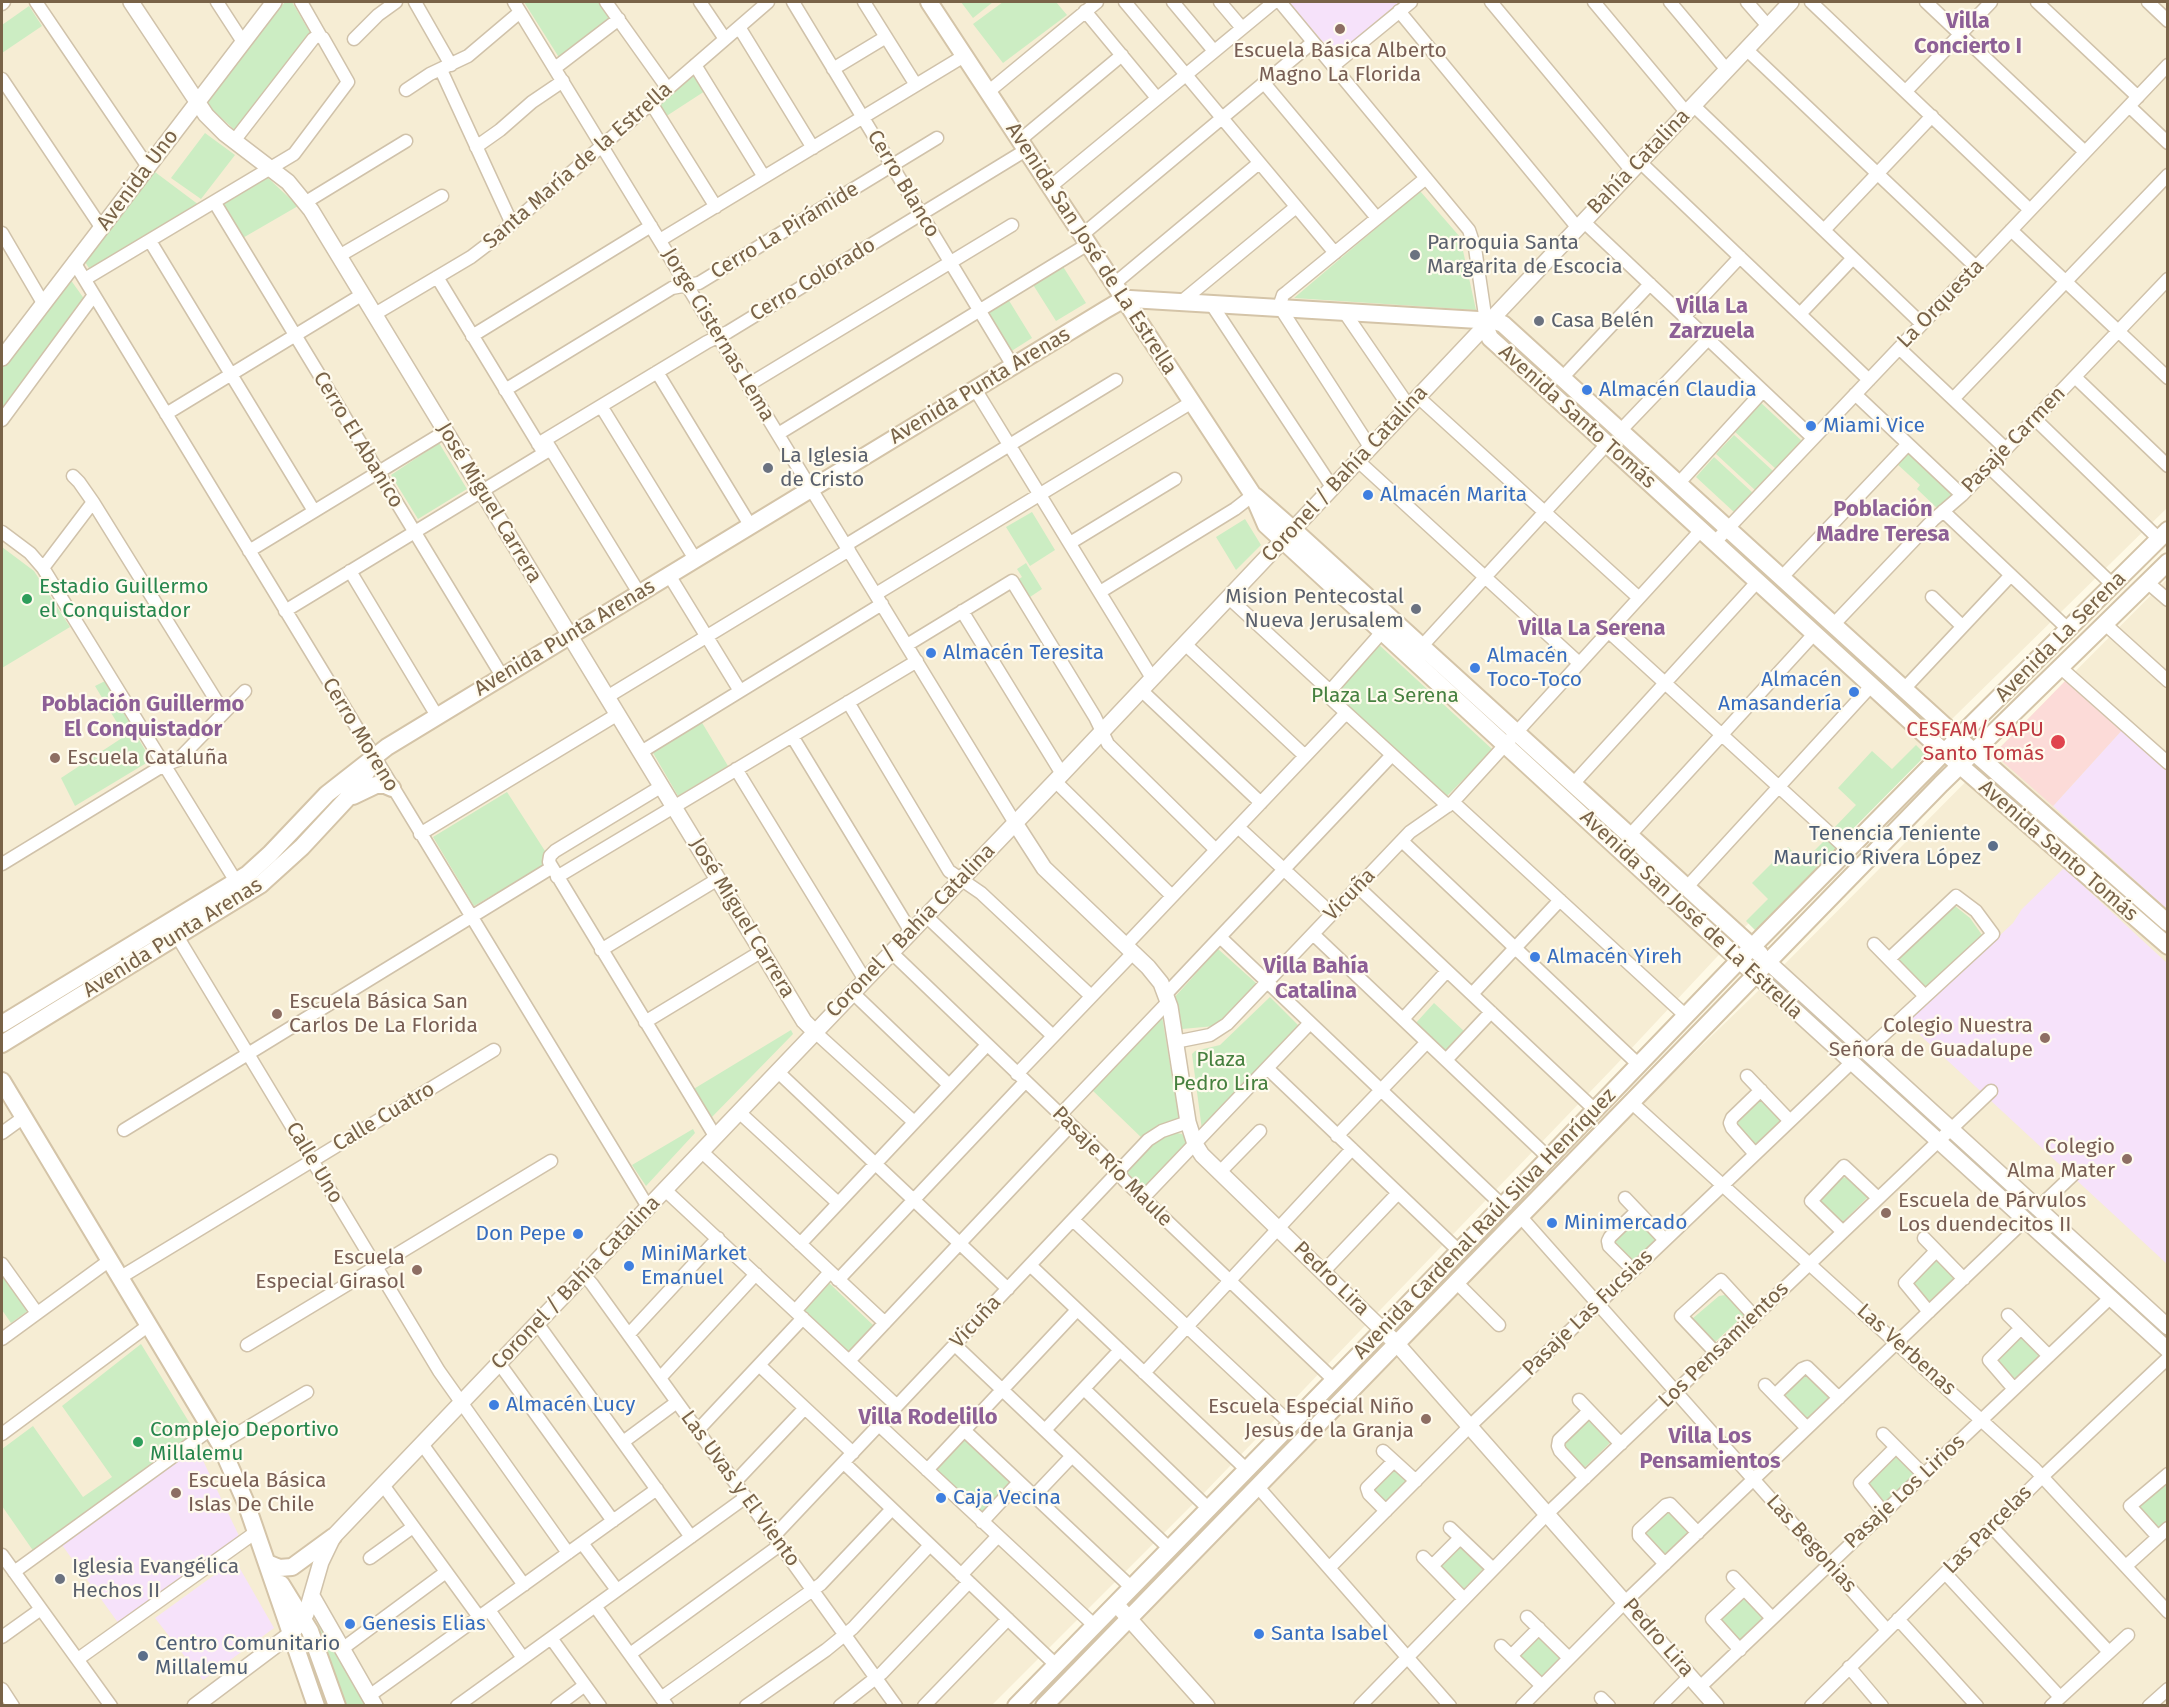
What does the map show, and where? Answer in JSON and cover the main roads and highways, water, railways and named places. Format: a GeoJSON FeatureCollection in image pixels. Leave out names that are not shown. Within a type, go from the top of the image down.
{"type":"FeatureCollection","features":[{"type":"Feature","properties":{"kind":"main road","name":"Avenida San José de La Estrella"},"geometry":{"type":"LineString","coordinates":[[929,2],[1253,495],[1266,525],[1288,535],[1422,646],[1511,739],[1755,974]]}},
{"type":"Feature","properties":{"kind":"main road"},"geometry":{"type":"LineString","coordinates":[[1125,300],[1486,322]]}},
{"type":"Feature","properties":{"kind":"main road","name":"Avenida Punta Arenas"},"geometry":{"type":"LineString","coordinates":[[240,889],[327,794],[387,747],[1012,366],[1125,300]]}},
{"type":"Feature","properties":{"kind":"main road","name":"Avenida Santo Tomás"},"geometry":{"type":"LineString","coordinates":[[1952,744],[1871,686],[1490,338],[1486,322],[1495,321],[1503,324],[1834,624],[1904,689],[1952,744],[2168,946]]}},
{"type":"Feature","properties":{"kind":"main road","name":"Avenida San José de La Estrella"},"geometry":{"type":"LineString","coordinates":[[1288,535],[1382,632],[1511,739],[1573,784],[1767,961]]}},
{"type":"Feature","properties":{"kind":"main road","name":"Avenida La Serena"},"geometry":{"type":"LineString","coordinates":[[1952,744],[2163,535]]}},
{"type":"Feature","properties":{"kind":"main road","name":"Avenida La Serena"},"geometry":{"type":"LineString","coordinates":[[1967,758],[2168,562]]}},
{"type":"Feature","properties":{"kind":"main road","name":"Avenida Cardenal Raúl Silva Henríquez"},"geometry":{"type":"LineString","coordinates":[[1016,1706],[1952,744]]}},
{"type":"Feature","properties":{"kind":"main road","name":"Avenida Punta Arenas"},"geometry":{"type":"LineString","coordinates":[[2,1044],[173,930],[289,861],[345,801],[363,778],[374,758]]}},
{"type":"Feature","properties":{"kind":"main road","name":"Avenida Santo Tomás"},"geometry":{"type":"LineString","coordinates":[[1967,758],[2168,923]]}},
{"type":"Feature","properties":{"kind":"main road","name":"Avenida Cardenal Raúl Silva Henríquez"},"geometry":{"type":"LineString","coordinates":[[1044,1706],[1967,758]]}},
{"type":"Feature","properties":{"kind":"main road"},"geometry":{"type":"LineString","coordinates":[[345,801],[376,785],[392,788]]}},
{"type":"Feature","properties":{"kind":"main road","name":"Avenida Punta Arenas"},"geometry":{"type":"LineString","coordinates":[[2,1024],[173,930]]}},
{"type":"Feature","properties":{"kind":"main road"},"geometry":{"type":"LineString","coordinates":[[2,1081],[220,1444],[256,1532],[316,1706]]}},
{"type":"Feature","properties":{"kind":"main road"},"geometry":{"type":"LineString","coordinates":[[267,1563],[279,1568],[292,1567],[333,1538]]}},
{"type":"Feature","properties":{"kind":"main road"},"geometry":{"type":"LineString","coordinates":[[267,1563],[304,1618],[318,1650],[337,1706]]}},
{"type":"Feature","properties":{"kind":"place","name":"Escuela Básica Alberto Magno La Florida"},"geometry":{"type":"Point","coordinates":[1340,29]}},
{"type":"Feature","properties":{"kind":"place","name":"Parroquia Santa Margarita de Escocia"},"geometry":{"type":"Point","coordinates":[1415,255]}},
{"type":"Feature","properties":{"kind":"place","name":"Casa Belén"},"geometry":{"type":"Point","coordinates":[1539,321]}},
{"type":"Feature","properties":{"kind":"place","name":"Almacén Claudia"},"geometry":{"type":"Point","coordinates":[1587,390]}},
{"type":"Feature","properties":{"kind":"place","name":"Miami Vice"},"geometry":{"type":"Point","coordinates":[1811,426]}},
{"type":"Feature","properties":{"kind":"place","name":"La Iglesia de Cristo"},"geometry":{"type":"Point","coordinates":[768,468]}},
{"type":"Feature","properties":{"kind":"place","name":"Almacén Marita"},"geometry":{"type":"Point","coordinates":[1368,495]}},
{"type":"Feature","properties":{"kind":"place","name":"Estadio Guillermo el Conquistador"},"geometry":{"type":"Point","coordinates":[27,599]}},
{"type":"Feature","properties":{"kind":"place","name":"Mision Pentecostal Nueva Jerusalem"},"geometry":{"type":"Point","coordinates":[1416,609]}},
{"type":"Feature","properties":{"kind":"place","name":"Almacén Teresita"},"geometry":{"type":"Point","coordinates":[931,653]}},
{"type":"Feature","properties":{"kind":"place","name":"Almacén Toco-Toco"},"geometry":{"type":"Point","coordinates":[1475,668]}},
{"type":"Feature","properties":{"kind":"place","name":"Almacén Amasandería"},"geometry":{"type":"Point","coordinates":[1854,692]}},
{"type":"Feature","properties":{"kind":"place","name":"CESFAM/ SAPU Santo Tomás"},"geometry":{"type":"Point","coordinates":[2058,742]}},
{"type":"Feature","properties":{"kind":"place","name":"Escuela Cataluña"},"geometry":{"type":"Point","coordinates":[55,758]}},
{"type":"Feature","properties":{"kind":"place","name":"Tenencia Teniente Mauricio Rivera López"},"geometry":{"type":"Point","coordinates":[1993,846]}},
{"type":"Feature","properties":{"kind":"place","name":"Almacén Yireh"},"geometry":{"type":"Point","coordinates":[1535,957]}},
{"type":"Feature","properties":{"kind":"place","name":"Escuela Básica San Carlos De La Florida"},"geometry":{"type":"Point","coordinates":[277,1014]}},
{"type":"Feature","properties":{"kind":"place","name":"Colegio Nuestra Señora de Guadalupe"},"geometry":{"type":"Point","coordinates":[2045,1038]}},
{"type":"Feature","properties":{"kind":"place","name":"Colegio Alma Mater"},"geometry":{"type":"Point","coordinates":[2127,1159]}},
{"type":"Feature","properties":{"kind":"place","name":"Escuela de Párvulos Los duendecitos II"},"geometry":{"type":"Point","coordinates":[1886,1213]}},
{"type":"Feature","properties":{"kind":"place","name":"Minimercado"},"geometry":{"type":"Point","coordinates":[1552,1223]}},
{"type":"Feature","properties":{"kind":"place","name":"Don Pepe"},"geometry":{"type":"Point","coordinates":[578,1234]}},
{"type":"Feature","properties":{"kind":"place","name":"MiniMarket Emanuel"},"geometry":{"type":"Point","coordinates":[629,1266]}},
{"type":"Feature","properties":{"kind":"place","name":"Escuela Especial Girasol"},"geometry":{"type":"Point","coordinates":[417,1270]}},
{"type":"Feature","properties":{"kind":"place","name":"Almacén Lucy"},"geometry":{"type":"Point","coordinates":[494,1405]}},
{"type":"Feature","properties":{"kind":"place","name":"Escuela Especial Niño Jesus de la Granja"},"geometry":{"type":"Point","coordinates":[1426,1419]}},
{"type":"Feature","properties":{"kind":"place","name":"Complejo Deportivo Millalemu"},"geometry":{"type":"Point","coordinates":[138,1442]}},
{"type":"Feature","properties":{"kind":"place","name":"Escuela Básica Islas De Chile"},"geometry":{"type":"Point","coordinates":[176,1493]}},
{"type":"Feature","properties":{"kind":"place","name":"Caja Vecina"},"geometry":{"type":"Point","coordinates":[941,1498]}},
{"type":"Feature","properties":{"kind":"place","name":"Iglesia Evangélica Hechos II"},"geometry":{"type":"Point","coordinates":[60,1579]}},
{"type":"Feature","properties":{"kind":"place","name":"Genesis Elias"},"geometry":{"type":"Point","coordinates":[350,1624]}},
{"type":"Feature","properties":{"kind":"place","name":"Santa Isabel"},"geometry":{"type":"Point","coordinates":[1259,1634]}},
{"type":"Feature","properties":{"kind":"place","name":"Centro Comunitario Millalemu"},"geometry":{"type":"Point","coordinates":[143,1656]}},
{"type":"Feature","properties":{"kind":"district","name":"Villa Concierto I"},"geometry":{"type":"Point","coordinates":[1968,34]}},
{"type":"Feature","properties":{"kind":"district","name":"Villa La Zarzuela"},"geometry":{"type":"Point","coordinates":[1712,320]}},
{"type":"Feature","properties":{"kind":"district","name":"Población Madre Teresa"},"geometry":{"type":"Point","coordinates":[1883,522]}},
{"type":"Feature","properties":{"kind":"district","name":"Villa La Serena"},"geometry":{"type":"Point","coordinates":[1592,629]}},
{"type":"Feature","properties":{"kind":"district","name":"Población Guillermo El Conquistador"},"geometry":{"type":"Point","coordinates":[143,718]}},
{"type":"Feature","properties":{"kind":"district","name":"Villa Bahía Catalina"},"geometry":{"type":"Point","coordinates":[1316,980]}},
{"type":"Feature","properties":{"kind":"district","name":"Villa Rodelillo"},"geometry":{"type":"Point","coordinates":[928,1418]}},
{"type":"Feature","properties":{"kind":"district","name":"Villa Los Pensamientos"},"geometry":{"type":"Point","coordinates":[1710,1450]}},
{"type":"Feature","properties":{"kind":"park label","name":"Plaza La Serena"},"geometry":{"type":"Point","coordinates":[1385,696]}},
{"type":"Feature","properties":{"kind":"park label","name":"Plaza Pedro Lira"},"geometry":{"type":"Point","coordinates":[1221,1072]}}]}
